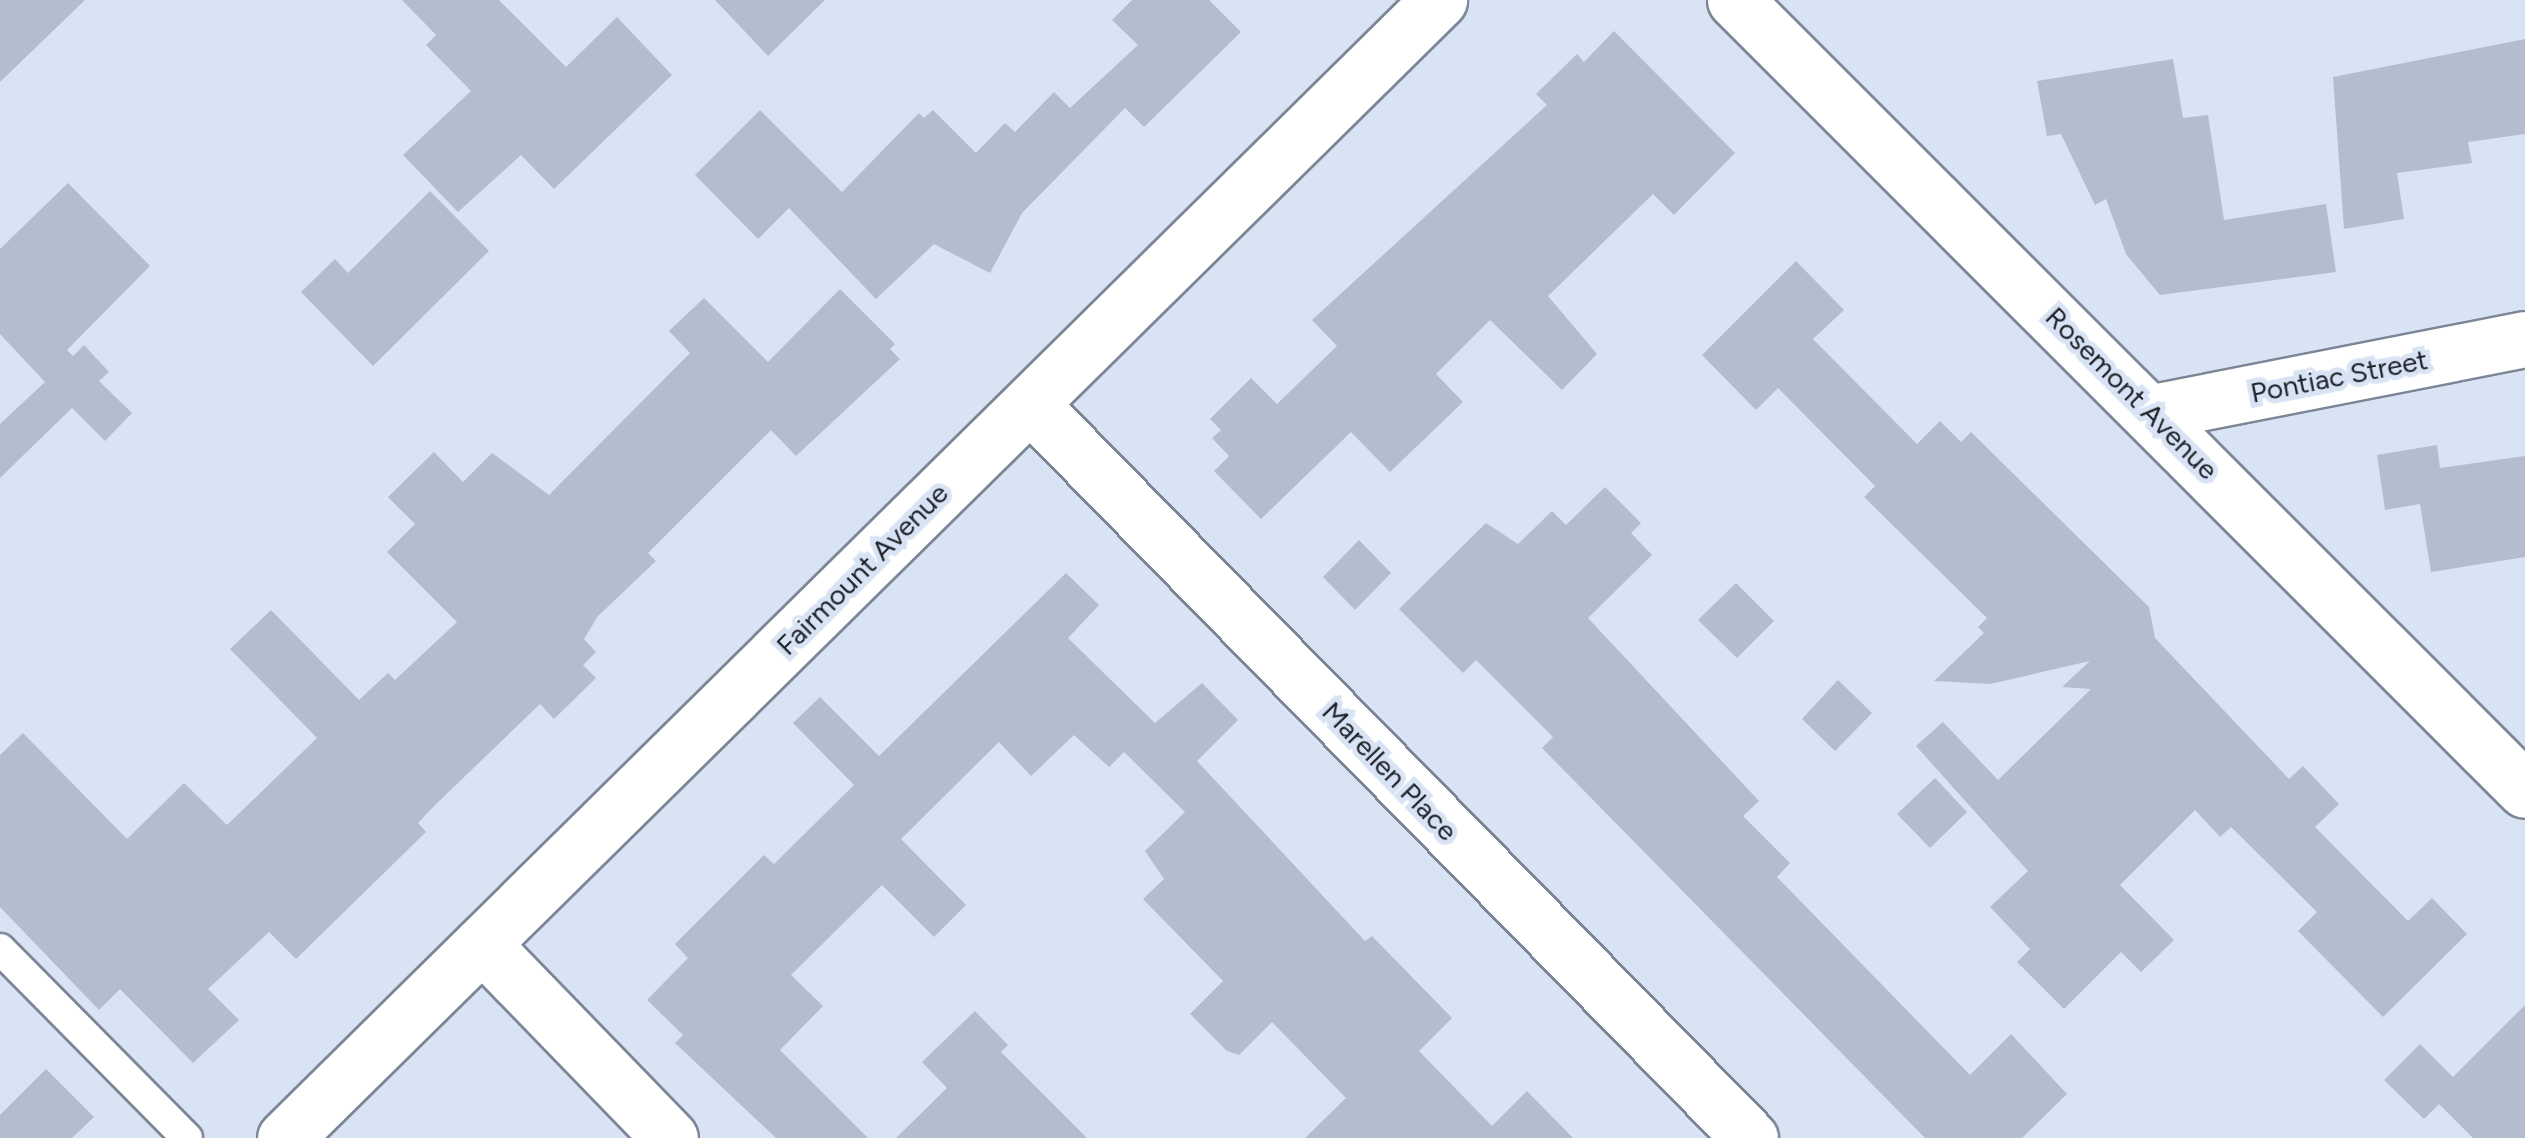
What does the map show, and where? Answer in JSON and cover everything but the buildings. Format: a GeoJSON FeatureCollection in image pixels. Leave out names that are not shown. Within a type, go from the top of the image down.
{"type":"FeatureCollection","features":[{"type":"Feature","properties":{"kind":"street","name":"Fairmount Avenue"},"geometry":{"type":"LineString","coordinates":[[285,1138],[1440,0]]}},
{"type":"Feature","properties":{"kind":"street","name":"Rosemont Avenue"},"geometry":{"type":"LineString","coordinates":[[1735,0],[2153,412],[2525,790]]}},
{"type":"Feature","properties":{"kind":"street","name":"Pontiac Street"},"geometry":{"type":"LineString","coordinates":[[2153,412],[2525,339]]}},
{"type":"Feature","properties":{"kind":"street","name":"Marellen Place"},"geometry":{"type":"LineString","coordinates":[[1030,404],[1750,1138]]}},
{"type":"Feature","properties":{"kind":"street"},"geometry":{"type":"LineString","coordinates":[[482,944],[670,1138]]}},
{"type":"Feature","properties":{"kind":"lane"},"geometry":{"type":"LineString","coordinates":[[0,949],[187,1138]]}}]}
